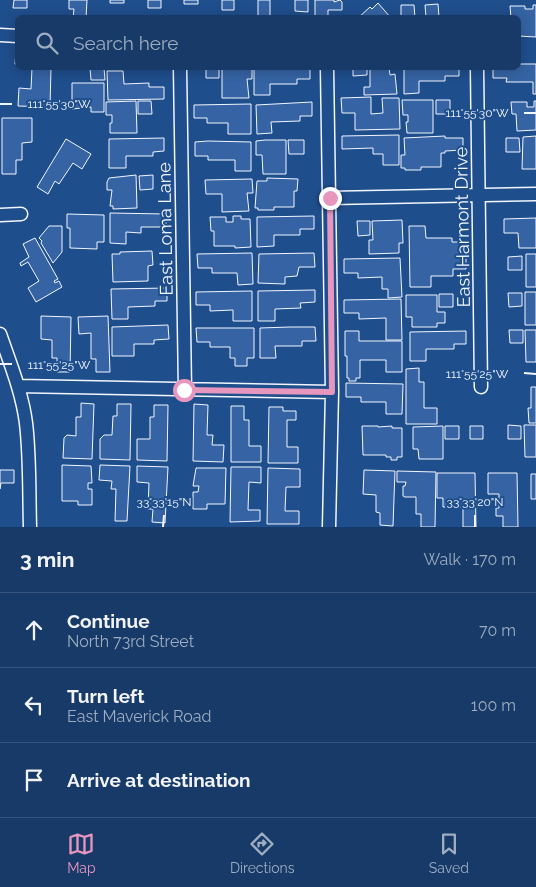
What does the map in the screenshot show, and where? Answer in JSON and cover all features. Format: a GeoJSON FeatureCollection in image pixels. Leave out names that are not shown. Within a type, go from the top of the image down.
{"type":"FeatureCollection","features":[{"type":"Feature","properties":{"kind":"street"},"geometry":{"type":"LineString","coordinates":[[0,35],[15,36]]}},
{"type":"Feature","properties":{"kind":"street","name":"East Loma Lane"},"geometry":{"type":"LineString","coordinates":[[180,70],[184,390]]}},
{"type":"Feature","properties":{"kind":"street"},"geometry":{"type":"LineString","coordinates":[[327,70],[332,392],[328,527]]}},
{"type":"Feature","properties":{"kind":"street","name":"East Harmont Drive"},"geometry":{"type":"LineString","coordinates":[[477,70],[481,387]]}},
{"type":"Feature","properties":{"kind":"street"},"geometry":{"type":"LineString","coordinates":[[330,198],[536,194]]}},
{"type":"Feature","properties":{"kind":"street"},"geometry":{"type":"LineString","coordinates":[[0,215],[21,214]]}},
{"type":"Feature","properties":{"kind":"street"},"geometry":{"type":"LineString","coordinates":[[0,334],[18,386],[26,421],[30,527]]}},
{"type":"Feature","properties":{"kind":"street"},"geometry":{"type":"LineString","coordinates":[[18,386],[332,392]]}},
{"type":"Feature","properties":{"kind":"building"},"geometry":{"type":"Polygon","coordinates":[[[14,0],[27,0],[27,8],[13,8],[14,0]]]}},
{"type":"Feature","properties":{"kind":"building"},"geometry":{"type":"Polygon","coordinates":[[[69,0],[87,0],[86,15],[73,15],[74,9],[69,9],[69,0]]]}},
{"type":"Feature","properties":{"kind":"building"},"geometry":{"type":"Polygon","coordinates":[[[110,0],[124,0],[124,3],[110,3],[110,0]]]}},
{"type":"Feature","properties":{"kind":"building"},"geometry":{"type":"Polygon","coordinates":[[[148,0],[161,0],[161,8],[148,8],[148,0]]]}},
{"type":"Feature","properties":{"kind":"building"},"geometry":{"type":"Polygon","coordinates":[[[184,0],[198,0],[198,4],[184,4],[184,0]]]}},
{"type":"Feature","properties":{"kind":"building"},"geometry":{"type":"Polygon","coordinates":[[[222,0],[234,0],[234,10],[222,10],[222,0]]]}},
{"type":"Feature","properties":{"kind":"building"},"geometry":{"type":"Polygon","coordinates":[[[258,0],[270,0],[270,15],[258,15],[258,0]]]}},
{"type":"Feature","properties":{"kind":"building"},"geometry":{"type":"Polygon","coordinates":[[[295,0],[308,0],[308,12],[295,11],[295,0]]]}},
{"type":"Feature","properties":{"kind":"building"},"geometry":{"type":"Polygon","coordinates":[[[315,0],[334,0],[334,2],[340,0],[342,2],[342,10],[328,10],[328,15],[315,15],[315,0]]]}},
{"type":"Feature","properties":{"kind":"building"},"geometry":{"type":"Polygon","coordinates":[[[378,3],[388,15],[361,15],[370,7],[372,9],[378,3]]]}},
{"type":"Feature","properties":{"kind":"building"},"geometry":{"type":"Polygon","coordinates":[[[438,4],[439,15],[426,15],[425,5],[438,4]]]}},
{"type":"Feature","properties":{"kind":"building"},"geometry":{"type":"Polygon","coordinates":[[[401,5],[414,5],[415,15],[401,15],[401,5]]]}},
{"type":"Feature","properties":{"kind":"building"},"geometry":{"type":"Polygon","coordinates":[[[533,5],[536,5],[536,37],[521,36],[521,15],[511,15],[510,6],[525,6],[525,9],[533,9],[533,5]]]}},
{"type":"Feature","properties":{"kind":"building"},"geometry":{"type":"Polygon","coordinates":[[[521,64],[536,64],[536,94],[533,94],[533,82],[506,82],[507,78],[493,78],[493,70],[521,70],[521,64]]]}},
{"type":"Feature","properties":{"kind":"building"},"geometry":{"type":"Polygon","coordinates":[[[32,70],[51,70],[50,107],[18,106],[19,88],[31,89],[32,70]]]}},
{"type":"Feature","properties":{"kind":"building"},"geometry":{"type":"Polygon","coordinates":[[[90,70],[104,70],[105,80],[91,80],[90,70]]]}},
{"type":"Feature","properties":{"kind":"building"},"geometry":{"type":"Polygon","coordinates":[[[206,70],[219,70],[219,78],[206,78],[206,70]]]}},
{"type":"Feature","properties":{"kind":"building"},"geometry":{"type":"Polygon","coordinates":[[[222,70],[252,70],[252,79],[247,79],[249,98],[222,98],[222,70]]]}},
{"type":"Feature","properties":{"kind":"building"},"geometry":{"type":"Polygon","coordinates":[[[254,70],[310,70],[310,79],[297,79],[297,84],[270,84],[270,95],[254,95],[254,70]]]}},
{"type":"Feature","properties":{"kind":"building"},"geometry":{"type":"Polygon","coordinates":[[[353,70],[367,70],[367,75],[353,76],[353,70]]]}},
{"type":"Feature","properties":{"kind":"building"},"geometry":{"type":"Polygon","coordinates":[[[370,70],[389,70],[390,75],[395,74],[397,94],[364,95],[364,87],[370,87],[370,70]]]}},
{"type":"Feature","properties":{"kind":"building"},"geometry":{"type":"Polygon","coordinates":[[[404,70],[459,70],[459,76],[445,76],[445,81],[419,81],[419,93],[404,94],[404,70]]]}},
{"type":"Feature","properties":{"kind":"building"},"geometry":{"type":"Polygon","coordinates":[[[107,71],[123,71],[124,84],[149,83],[149,87],[164,87],[164,99],[108,100],[107,71]]]}},
{"type":"Feature","properties":{"kind":"building"},"geometry":{"type":"Polygon","coordinates":[[[72,83],[104,83],[104,112],[91,112],[91,107],[72,109],[72,83]]]}},
{"type":"Feature","properties":{"kind":"building"},"geometry":{"type":"Polygon","coordinates":[[[371,97],[371,114],[383,113],[382,98],[399,98],[400,129],[355,130],[355,113],[342,113],[341,98],[371,97]]]}},
{"type":"Feature","properties":{"kind":"building"},"geometry":{"type":"Polygon","coordinates":[[[402,100],[433,100],[433,133],[407,133],[406,122],[408,122],[408,115],[403,115],[402,100]]]}},
{"type":"Feature","properties":{"kind":"building"},"geometry":{"type":"Polygon","coordinates":[[[436,100],[450,100],[450,114],[436,114],[436,100]]]}},
{"type":"Feature","properties":{"kind":"building"},"geometry":{"type":"Polygon","coordinates":[[[136,101],[137,133],[110,133],[112,115],[106,115],[106,102],[136,101]]]}},
{"type":"Feature","properties":{"kind":"building"},"geometry":{"type":"Polygon","coordinates":[[[138,101],[151,101],[152,114],[138,114],[138,101]]]}},
{"type":"Feature","properties":{"kind":"building"},"geometry":{"type":"Polygon","coordinates":[[[534,101],[536,101],[536,130],[517,131],[516,114],[512,114],[511,102],[527,102],[527,107],[534,107],[534,101]]]}},
{"type":"Feature","properties":{"kind":"building"},"geometry":{"type":"Polygon","coordinates":[[[312,102],[312,116],[300,116],[300,121],[271,122],[272,133],[257,134],[256,105],[312,102]]]}},
{"type":"Feature","properties":{"kind":"building"},"geometry":{"type":"Polygon","coordinates":[[[251,104],[251,134],[228,134],[228,123],[207,123],[207,118],[194,118],[194,105],[251,104]]]}},
{"type":"Feature","properties":{"kind":"building"},"geometry":{"type":"Polygon","coordinates":[[[2,118],[32,118],[32,142],[22,143],[22,160],[16,160],[16,174],[2,174],[2,118]]]}},
{"type":"Feature","properties":{"kind":"building"},"geometry":{"type":"Polygon","coordinates":[[[399,135],[399,165],[383,165],[383,154],[373,154],[373,148],[342,149],[342,136],[399,135]]]}},
{"type":"Feature","properties":{"kind":"building"},"geometry":{"type":"Polygon","coordinates":[[[445,136],[445,138],[463,138],[463,150],[441,153],[441,167],[421,167],[421,170],[405,170],[405,168],[401,168],[401,155],[405,155],[404,138],[445,136]]]}},
{"type":"Feature","properties":{"kind":"building"},"geometry":{"type":"Polygon","coordinates":[[[536,136],[536,169],[522,169],[523,137],[536,136]]]}},
{"type":"Feature","properties":{"kind":"building"},"geometry":{"type":"Polygon","coordinates":[[[164,138],[164,151],[153,152],[153,156],[126,156],[126,168],[109,168],[109,139],[164,138]]]}},
{"type":"Feature","properties":{"kind":"building"},"geometry":{"type":"Polygon","coordinates":[[[506,138],[519,138],[520,152],[506,152],[506,138]]]}},
{"type":"Feature","properties":{"kind":"building"},"geometry":{"type":"Polygon","coordinates":[[[66,139],[91,154],[82,169],[73,163],[59,184],[55,181],[48,194],[37,187],[66,139]]]}},
{"type":"Feature","properties":{"kind":"building"},"geometry":{"type":"Polygon","coordinates":[[[286,140],[286,174],[263,174],[262,155],[256,155],[256,141],[286,140]]]}},
{"type":"Feature","properties":{"kind":"building"},"geometry":{"type":"Polygon","coordinates":[[[288,140],[304,140],[304,154],[289,154],[288,140]]]}},
{"type":"Feature","properties":{"kind":"building"},"geometry":{"type":"Polygon","coordinates":[[[195,142],[251,142],[251,171],[235,171],[235,160],[208,160],[208,156],[195,156],[195,142]]]}},
{"type":"Feature","properties":{"kind":"building"},"geometry":{"type":"Polygon","coordinates":[[[136,175],[137,208],[113,209],[113,206],[110,206],[112,190],[107,190],[109,178],[136,175]]]}},
{"type":"Feature","properties":{"kind":"building"},"geometry":{"type":"Polygon","coordinates":[[[153,175],[153,189],[140,190],[139,176],[153,175]]]}},
{"type":"Feature","properties":{"kind":"building"},"geometry":{"type":"Polygon","coordinates":[[[267,178],[298,179],[297,191],[294,191],[294,207],[274,207],[274,210],[258,210],[258,208],[255,208],[257,181],[267,181],[267,178]]]}},
{"type":"Feature","properties":{"kind":"building"},"geometry":{"type":"Polygon","coordinates":[[[252,179],[253,193],[247,193],[249,211],[222,212],[222,194],[206,194],[205,180],[252,179]]]}},
{"type":"Feature","properties":{"kind":"building"},"geometry":{"type":"Polygon","coordinates":[[[110,213],[166,214],[166,227],[141,227],[141,233],[126,232],[126,244],[110,243],[110,213]]]}},
{"type":"Feature","properties":{"kind":"building"},"geometry":{"type":"Polygon","coordinates":[[[67,214],[104,215],[104,242],[97,242],[97,249],[70,248],[70,228],[67,228],[67,214]]]}},
{"type":"Feature","properties":{"kind":"building"},"geometry":{"type":"Polygon","coordinates":[[[233,216],[241,216],[241,219],[250,219],[251,247],[214,246],[214,231],[211,231],[210,217],[226,217],[226,222],[233,222],[233,216]]]}},
{"type":"Feature","properties":{"kind":"building"},"geometry":{"type":"Polygon","coordinates":[[[314,216],[314,229],[300,229],[300,235],[274,235],[274,246],[257,247],[257,217],[314,216]]]}},
{"type":"Feature","properties":{"kind":"building"},"geometry":{"type":"Polygon","coordinates":[[[536,218],[536,248],[519,248],[518,233],[504,233],[504,219],[536,218]]]}},
{"type":"Feature","properties":{"kind":"building"},"geometry":{"type":"Polygon","coordinates":[[[402,220],[403,243],[399,243],[399,253],[369,254],[369,240],[373,240],[372,221],[402,220]]]}},
{"type":"Feature","properties":{"kind":"building"},"geometry":{"type":"Polygon","coordinates":[[[357,221],[370,221],[370,235],[358,236],[357,221]]]}},
{"type":"Feature","properties":{"kind":"building"},"geometry":{"type":"Polygon","coordinates":[[[49,226],[62,226],[62,252],[53,263],[39,238],[49,226]]]}},
{"type":"Feature","properties":{"kind":"building"},"geometry":{"type":"Polygon","coordinates":[[[409,226],[425,226],[426,238],[452,238],[452,242],[466,242],[466,269],[453,269],[453,276],[431,276],[431,287],[410,287],[409,226]]]}},
{"type":"Feature","properties":{"kind":"building"},"geometry":{"type":"Polygon","coordinates":[[[35,238],[58,279],[54,281],[55,283],[59,281],[62,287],[36,302],[28,288],[39,281],[28,262],[21,266],[20,263],[29,257],[23,244],[35,238]]]}},
{"type":"Feature","properties":{"kind":"building"},"geometry":{"type":"Polygon","coordinates":[[[152,251],[153,265],[148,266],[148,281],[113,282],[112,254],[152,251]]]}},
{"type":"Feature","properties":{"kind":"building"},"geometry":{"type":"Polygon","coordinates":[[[252,253],[253,284],[238,285],[237,273],[212,273],[212,268],[198,268],[197,254],[252,253]]]}},
{"type":"Feature","properties":{"kind":"building"},"geometry":{"type":"Polygon","coordinates":[[[314,253],[315,267],[299,267],[297,276],[285,277],[285,284],[258,283],[259,254],[314,253]]]}},
{"type":"Feature","properties":{"kind":"building"},"geometry":{"type":"Polygon","coordinates":[[[526,254],[536,254],[536,287],[526,287],[526,254]]]}},
{"type":"Feature","properties":{"kind":"building"},"geometry":{"type":"Polygon","coordinates":[[[522,256],[522,270],[508,270],[508,257],[522,256]]]}},
{"type":"Feature","properties":{"kind":"building"},"geometry":{"type":"Polygon","coordinates":[[[400,258],[402,297],[388,298],[388,289],[382,289],[382,277],[358,278],[358,273],[344,273],[344,259],[400,258]]]}},
{"type":"Feature","properties":{"kind":"building"},"geometry":{"type":"Polygon","coordinates":[[[167,288],[167,301],[155,301],[155,306],[128,307],[128,319],[112,319],[111,289],[167,288]]]}},
{"type":"Feature","properties":{"kind":"building"},"geometry":{"type":"Polygon","coordinates":[[[315,290],[315,302],[300,303],[301,308],[275,309],[275,321],[258,321],[258,291],[315,290]]]}},
{"type":"Feature","properties":{"kind":"building"},"geometry":{"type":"Polygon","coordinates":[[[252,291],[252,321],[233,321],[233,310],[210,311],[210,305],[196,305],[196,292],[252,291]]]}},
{"type":"Feature","properties":{"kind":"building"},"geometry":{"type":"Polygon","coordinates":[[[525,292],[536,292],[536,325],[525,325],[525,292]]]}},
{"type":"Feature","properties":{"kind":"building"},"geometry":{"type":"Polygon","coordinates":[[[508,293],[522,293],[522,306],[509,307],[508,293]]]}},
{"type":"Feature","properties":{"kind":"building"},"geometry":{"type":"Polygon","coordinates":[[[439,294],[453,294],[453,307],[439,307],[439,294]]]}},
{"type":"Feature","properties":{"kind":"building"},"geometry":{"type":"Polygon","coordinates":[[[406,295],[437,295],[437,312],[445,312],[445,323],[437,323],[437,327],[412,327],[412,317],[406,317],[406,295]]]}},
{"type":"Feature","properties":{"kind":"building"},"geometry":{"type":"Polygon","coordinates":[[[401,299],[402,340],[386,340],[386,318],[359,319],[359,313],[344,313],[344,300],[401,299]]]}},
{"type":"Feature","properties":{"kind":"building"},"geometry":{"type":"Polygon","coordinates":[[[41,316],[71,317],[70,372],[57,372],[57,358],[52,358],[52,340],[41,339],[41,316]]]}},
{"type":"Feature","properties":{"kind":"building"},"geometry":{"type":"Polygon","coordinates":[[[108,316],[110,372],[96,372],[96,359],[91,359],[91,333],[79,334],[78,317],[108,316]]]}},
{"type":"Feature","properties":{"kind":"building"},"geometry":{"type":"Polygon","coordinates":[[[168,325],[169,339],[154,340],[154,344],[134,344],[134,356],[112,356],[112,327],[168,325]]]}},
{"type":"Feature","properties":{"kind":"building"},"geometry":{"type":"Polygon","coordinates":[[[315,327],[316,341],[302,341],[302,346],[275,346],[276,358],[260,358],[260,328],[315,327]]]}},
{"type":"Feature","properties":{"kind":"building"},"geometry":{"type":"Polygon","coordinates":[[[196,328],[254,328],[254,358],[247,358],[247,366],[235,366],[235,358],[230,358],[230,347],[210,347],[210,342],[197,342],[196,328]]]}},
{"type":"Feature","properties":{"kind":"building"},"geometry":{"type":"Polygon","coordinates":[[[509,330],[523,330],[523,343],[510,343],[509,330]]]}},
{"type":"Feature","properties":{"kind":"building"},"geometry":{"type":"Polygon","coordinates":[[[525,330],[536,330],[536,362],[526,362],[525,330]]]}},
{"type":"Feature","properties":{"kind":"building"},"geometry":{"type":"Polygon","coordinates":[[[345,331],[359,331],[359,341],[402,341],[402,372],[386,372],[386,360],[360,360],[360,378],[356,378],[356,381],[349,381],[349,378],[347,378],[347,356],[345,356],[345,331]]]}},
{"type":"Feature","properties":{"kind":"building"},"geometry":{"type":"Polygon","coordinates":[[[466,331],[466,344],[454,344],[454,349],[426,349],[426,361],[410,361],[410,332],[466,331]]]}},
{"type":"Feature","properties":{"kind":"building"},"geometry":{"type":"Polygon","coordinates":[[[419,368],[419,382],[424,382],[424,408],[437,408],[437,424],[406,424],[406,369],[419,368]]]}},
{"type":"Feature","properties":{"kind":"building"},"geometry":{"type":"Polygon","coordinates":[[[346,383],[403,384],[402,414],[386,414],[386,402],[361,402],[361,397],[346,397],[346,383]]]}},
{"type":"Feature","properties":{"kind":"building"},"geometry":{"type":"Polygon","coordinates":[[[531,387],[536,387],[536,423],[529,423],[528,408],[531,408],[531,387]]]}},
{"type":"Feature","properties":{"kind":"building"},"geometry":{"type":"Polygon","coordinates":[[[81,403],[94,404],[92,459],[63,458],[64,438],[67,435],[76,436],[76,417],[81,417],[81,403]]]}},
{"type":"Feature","properties":{"kind":"building"},"geometry":{"type":"Polygon","coordinates":[[[117,404],[131,404],[130,460],[100,459],[100,439],[104,435],[112,435],[113,416],[117,416],[117,404]]]}},
{"type":"Feature","properties":{"kind":"building"},"geometry":{"type":"Polygon","coordinates":[[[194,404],[208,405],[207,435],[213,435],[212,445],[224,445],[223,462],[193,461],[194,404]]]}},
{"type":"Feature","properties":{"kind":"building"},"geometry":{"type":"Polygon","coordinates":[[[154,405],[168,405],[167,461],[137,460],[137,439],[150,439],[150,417],[154,417],[154,405]]]}},
{"type":"Feature","properties":{"kind":"building"},"geometry":{"type":"Polygon","coordinates":[[[231,406],[244,406],[244,420],[249,420],[249,446],[261,446],[261,462],[231,462],[231,406]]]}},
{"type":"Feature","properties":{"kind":"building"},"geometry":{"type":"Polygon","coordinates":[[[269,407],[283,407],[283,411],[296,411],[296,420],[287,420],[287,447],[298,447],[298,463],[268,463],[269,407]]]}},
{"type":"Feature","properties":{"kind":"building"},"geometry":{"type":"Polygon","coordinates":[[[508,425],[521,426],[521,439],[508,439],[508,425]]]}},
{"type":"Feature","properties":{"kind":"building"},"geometry":{"type":"Polygon","coordinates":[[[524,425],[536,425],[536,457],[525,457],[524,425]]]}},
{"type":"Feature","properties":{"kind":"building"},"geometry":{"type":"Polygon","coordinates":[[[362,426],[402,428],[402,457],[397,457],[397,460],[391,460],[391,457],[386,457],[386,455],[363,455],[362,426]]]}},
{"type":"Feature","properties":{"kind":"building"},"geometry":{"type":"Polygon","coordinates":[[[443,426],[443,459],[419,459],[418,449],[413,449],[413,427],[443,426]]]}},
{"type":"Feature","properties":{"kind":"building"},"geometry":{"type":"Polygon","coordinates":[[[445,426],[459,426],[459,439],[445,439],[445,426]]]}},
{"type":"Feature","properties":{"kind":"building"},"geometry":{"type":"Polygon","coordinates":[[[470,426],[483,426],[483,439],[470,439],[470,426]]]}},
{"type":"Feature","properties":{"kind":"building"},"geometry":{"type":"Polygon","coordinates":[[[62,465],[91,466],[92,483],[88,483],[88,489],[92,489],[92,505],[78,505],[78,501],[62,501],[62,465]]]}},
{"type":"Feature","properties":{"kind":"building"},"geometry":{"type":"Polygon","coordinates":[[[100,465],[130,466],[127,521],[115,521],[116,489],[111,489],[112,481],[99,480],[100,465]]]}},
{"type":"Feature","properties":{"kind":"building"},"geometry":{"type":"Polygon","coordinates":[[[137,466],[168,467],[165,523],[152,522],[153,509],[148,509],[149,483],[137,482],[137,466]]]}},
{"type":"Feature","properties":{"kind":"building"},"geometry":{"type":"Polygon","coordinates":[[[231,467],[261,467],[261,483],[249,482],[248,510],[260,510],[260,521],[230,522],[231,467]]]}},
{"type":"Feature","properties":{"kind":"building"},"geometry":{"type":"Polygon","coordinates":[[[196,468],[226,468],[225,504],[207,504],[207,509],[193,509],[193,492],[198,492],[199,486],[193,486],[196,468]]]}},
{"type":"Feature","properties":{"kind":"building"},"geometry":{"type":"Polygon","coordinates":[[[268,468],[300,469],[300,487],[286,487],[285,511],[299,511],[299,524],[267,524],[268,468]]]}},
{"type":"Feature","properties":{"kind":"building"},"geometry":{"type":"Polygon","coordinates":[[[0,470],[14,470],[14,483],[1,483],[0,489],[0,470]]]}},
{"type":"Feature","properties":{"kind":"building"},"geometry":{"type":"Polygon","coordinates":[[[364,470],[395,471],[393,526],[380,525],[380,513],[376,512],[376,495],[363,494],[364,470]]]}},
{"type":"Feature","properties":{"kind":"building"},"geometry":{"type":"Polygon","coordinates":[[[397,471],[436,472],[435,527],[421,527],[421,514],[416,514],[416,497],[403,496],[403,486],[405,486],[406,482],[397,482],[397,471]]]}},
{"type":"Feature","properties":{"kind":"building"},"geometry":{"type":"Polygon","coordinates":[[[437,473],[475,473],[476,527],[463,527],[463,507],[443,507],[443,498],[437,498],[437,473]]]}},
{"type":"Feature","properties":{"kind":"building"},"geometry":{"type":"Polygon","coordinates":[[[488,473],[517,473],[518,527],[503,527],[503,516],[496,516],[496,508],[499,508],[499,494],[488,494],[488,473]]]}},
{"type":"Feature","properties":{"kind":"building"},"geometry":{"type":"Polygon","coordinates":[[[531,474],[536,474],[536,499],[531,499],[531,474]]]}},
{"type":"Feature","properties":{"kind":"route"},"geometry":{"type":"LineString","coordinates":[[184,390],[332,392],[330,198]]}}]}
